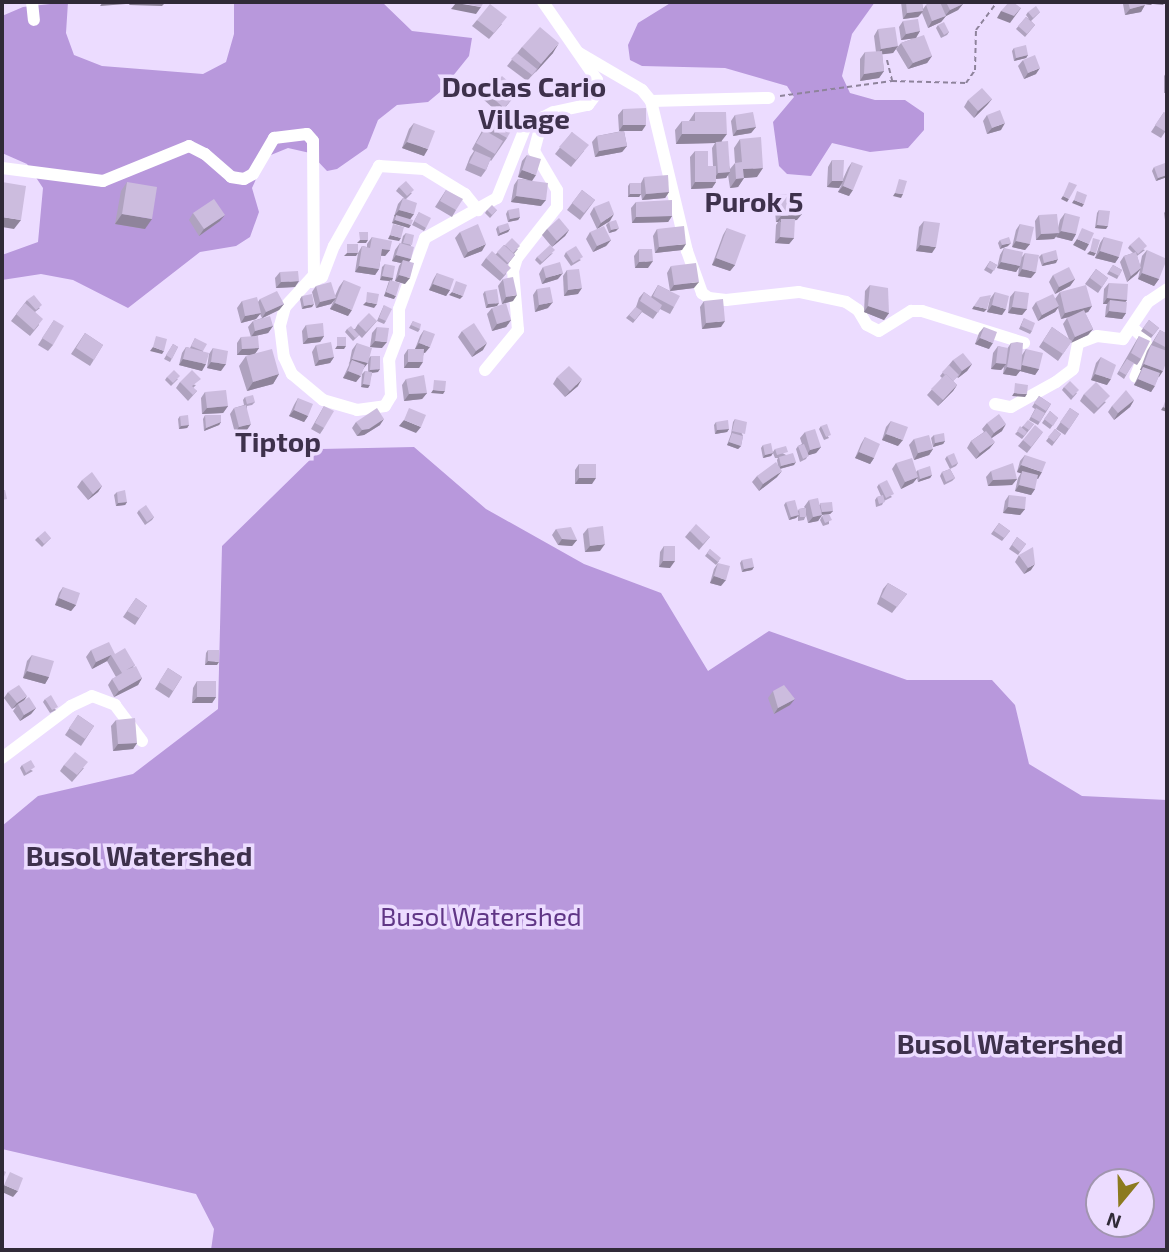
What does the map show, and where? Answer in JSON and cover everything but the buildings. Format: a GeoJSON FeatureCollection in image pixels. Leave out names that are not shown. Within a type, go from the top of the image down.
{"type":"FeatureCollection","features":[{"type":"Feature","properties":{"kind":"street"},"geometry":{"type":"LineString","coordinates":[[32,2],[34,20]]}},
{"type":"Feature","properties":{"kind":"street"},"geometry":{"type":"LineString","coordinates":[[478,210],[465,194],[424,169],[379,166],[334,246],[322,277],[293,297],[282,317],[288,368],[317,395],[338,407],[385,406],[391,396],[389,359],[399,334],[399,309],[425,238],[478,210],[497,198],[526,126],[543,117],[588,105],[597,93],[597,80],[543,2]]}},
{"type":"Feature","properties":{"kind":"street"},"geometry":{"type":"LineString","coordinates":[[577,52],[642,90],[651,101],[687,251],[702,293],[709,298],[726,300],[799,292],[846,302],[858,310],[866,325],[879,331],[911,311],[922,311],[1024,343]]}},
{"type":"Feature","properties":{"kind":"street"},"geometry":{"type":"LineString","coordinates":[[651,101],[769,98]]}},
{"type":"Feature","properties":{"kind":"street"},"geometry":{"type":"LineString","coordinates":[[485,370],[518,330],[513,271],[517,258],[557,207],[557,190],[534,151],[543,117]]}},
{"type":"Feature","properties":{"kind":"street"},"geometry":{"type":"LineString","coordinates":[[2,168],[103,181],[189,146],[205,153],[231,177],[244,179],[253,174],[274,138],[307,134],[313,141],[312,282]]}},
{"type":"Feature","properties":{"kind":"street"},"geometry":{"type":"LineString","coordinates":[[995,404],[1011,407],[1056,382],[1073,369],[1078,343],[1097,336],[1123,339],[1134,329],[1149,302],[1167,289]]}},
{"type":"Feature","properties":{"kind":"street"},"geometry":{"type":"LineString","coordinates":[[1134,329],[1145,339],[1147,348],[1135,377]]}},
{"type":"Feature","properties":{"kind":"street"},"geometry":{"type":"LineString","coordinates":[[2,758],[71,706],[92,696],[115,705],[142,741]]}},
{"type":"Feature","properties":{"kind":"path"},"geometry":{"type":"LineString","coordinates":[[769,98],[892,81],[958,84],[972,79],[976,30],[997,2]]}},
{"type":"Feature","properties":{"kind":"path"},"geometry":{"type":"LineString","coordinates":[[887,60],[892,81]]}},
{"type":"Feature","properties":{"kind":"green space"},"geometry":{"type":"Polygon","coordinates":[[[68,2],[66,33],[74,55],[102,66],[203,74],[226,62],[234,34],[234,2],[382,2],[412,31],[472,38],[469,56],[440,92],[428,102],[397,105],[378,120],[367,148],[337,169],[327,171],[310,153],[288,148],[266,157],[252,188],[259,212],[250,237],[236,246],[200,252],[128,308],[73,280],[41,274],[2,280],[2,255],[38,242],[43,188],[27,164],[2,153],[2,16],[23,7],[68,2]]]}},
{"type":"Feature","properties":{"kind":"green space"},"geometry":{"type":"Polygon","coordinates":[[[672,2],[875,2],[852,34],[842,76],[850,93],[875,100],[905,100],[924,113],[924,130],[908,148],[870,152],[832,143],[811,176],[787,174],[779,166],[773,122],[794,97],[787,86],[725,68],[642,66],[630,60],[628,45],[638,23],[672,2]]]}},
{"type":"Feature","properties":{"kind":"green space","name":"Busol Watershed"},"geometry":{"type":"Polygon","coordinates":[[[414,447],[486,509],[584,564],[661,593],[708,671],[769,631],[907,680],[992,680],[1015,705],[1029,764],[1082,796],[1167,800],[1167,1250],[211,1250],[214,1229],[196,1194],[2,1149],[2,826],[38,796],[133,774],[218,709],[222,546],[321,449],[414,447]]]}},
{"type":"Feature","properties":{"kind":"district","name":"Doclas Cario Village"},"geometry":{"type":"Point","coordinates":[524,102]}},
{"type":"Feature","properties":{"kind":"district","name":"Purok 5"},"geometry":{"type":"Point","coordinates":[754,201]}},
{"type":"Feature","properties":{"kind":"district","name":"Tiptop"},"geometry":{"type":"Point","coordinates":[278,441]}},
{"type":"Feature","properties":{"kind":"district","name":"Busol Watershed"},"geometry":{"type":"Point","coordinates":[139,855]}},
{"type":"Feature","properties":{"kind":"district","name":"Busol Watershed"},"geometry":{"type":"Point","coordinates":[1010,1043]}}]}
